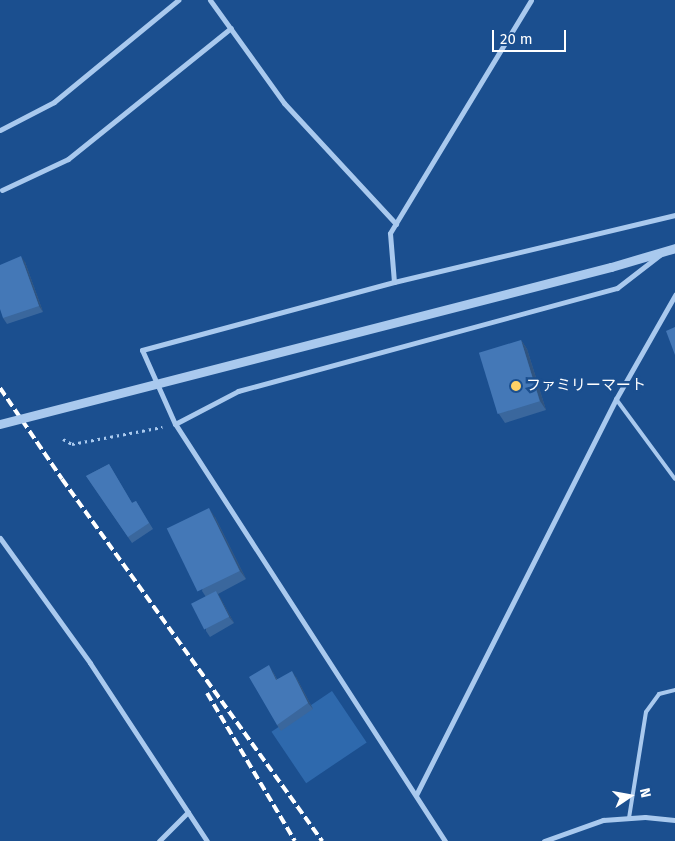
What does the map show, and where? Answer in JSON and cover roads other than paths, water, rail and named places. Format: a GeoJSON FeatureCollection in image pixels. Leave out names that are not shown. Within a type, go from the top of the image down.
{"type":"FeatureCollection","features":[{"type":"Feature","properties":{"kind":"street"},"geometry":{"type":"LineString","coordinates":[[0,130],[54,102],[178,0]]}},
{"type":"Feature","properties":{"kind":"street"},"geometry":{"type":"LineString","coordinates":[[210,0],[284,103],[396,224]]}},
{"type":"Feature","properties":{"kind":"street"},"geometry":{"type":"LineString","coordinates":[[394,282],[390,233],[531,0]]}},
{"type":"Feature","properties":{"kind":"street"},"geometry":{"type":"LineString","coordinates":[[2,190],[68,159],[231,28]]}},
{"type":"Feature","properties":{"kind":"street"},"geometry":{"type":"LineString","coordinates":[[445,841],[175,424],[142,350],[394,282],[675,215]]}},
{"type":"Feature","properties":{"kind":"street"},"geometry":{"type":"LineString","coordinates":[[0,424],[611,267],[675,248]]}},
{"type":"Feature","properties":{"kind":"street"},"geometry":{"type":"LineString","coordinates":[[175,424],[238,391],[617,288],[665,251]]}},
{"type":"Feature","properties":{"kind":"street"},"geometry":{"type":"LineString","coordinates":[[416,795],[616,399],[675,295]]}},
{"type":"Feature","properties":{"kind":"street"},"geometry":{"type":"LineString","coordinates":[[0,538],[90,663],[207,841]]}},
{"type":"Feature","properties":{"kind":"street"},"geometry":{"type":"LineString","coordinates":[[158,841],[188,812]]}},
{"type":"Feature","properties":{"kind":"street"},"geometry":{"type":"LineString","coordinates":[[544,841],[603,820],[645,817],[675,820]]}},
{"type":"Feature","properties":{"kind":"lane"},"geometry":{"type":"LineString","coordinates":[[616,399],[675,479]]}},
{"type":"Feature","properties":{"kind":"lane"},"geometry":{"type":"LineString","coordinates":[[629,818],[646,712],[659,694],[675,690]]}},
{"type":"Feature","properties":{"kind":"railway"},"geometry":{"type":"LineString","coordinates":[[0,388],[62,479],[322,841]]}},
{"type":"Feature","properties":{"kind":"railway"},"geometry":{"type":"LineString","coordinates":[[207,693],[295,841]]}},
{"type":"Feature","properties":{"kind":"place","name":"ファミリーマート"},"geometry":{"type":"Point","coordinates":[516,386]}}]}
